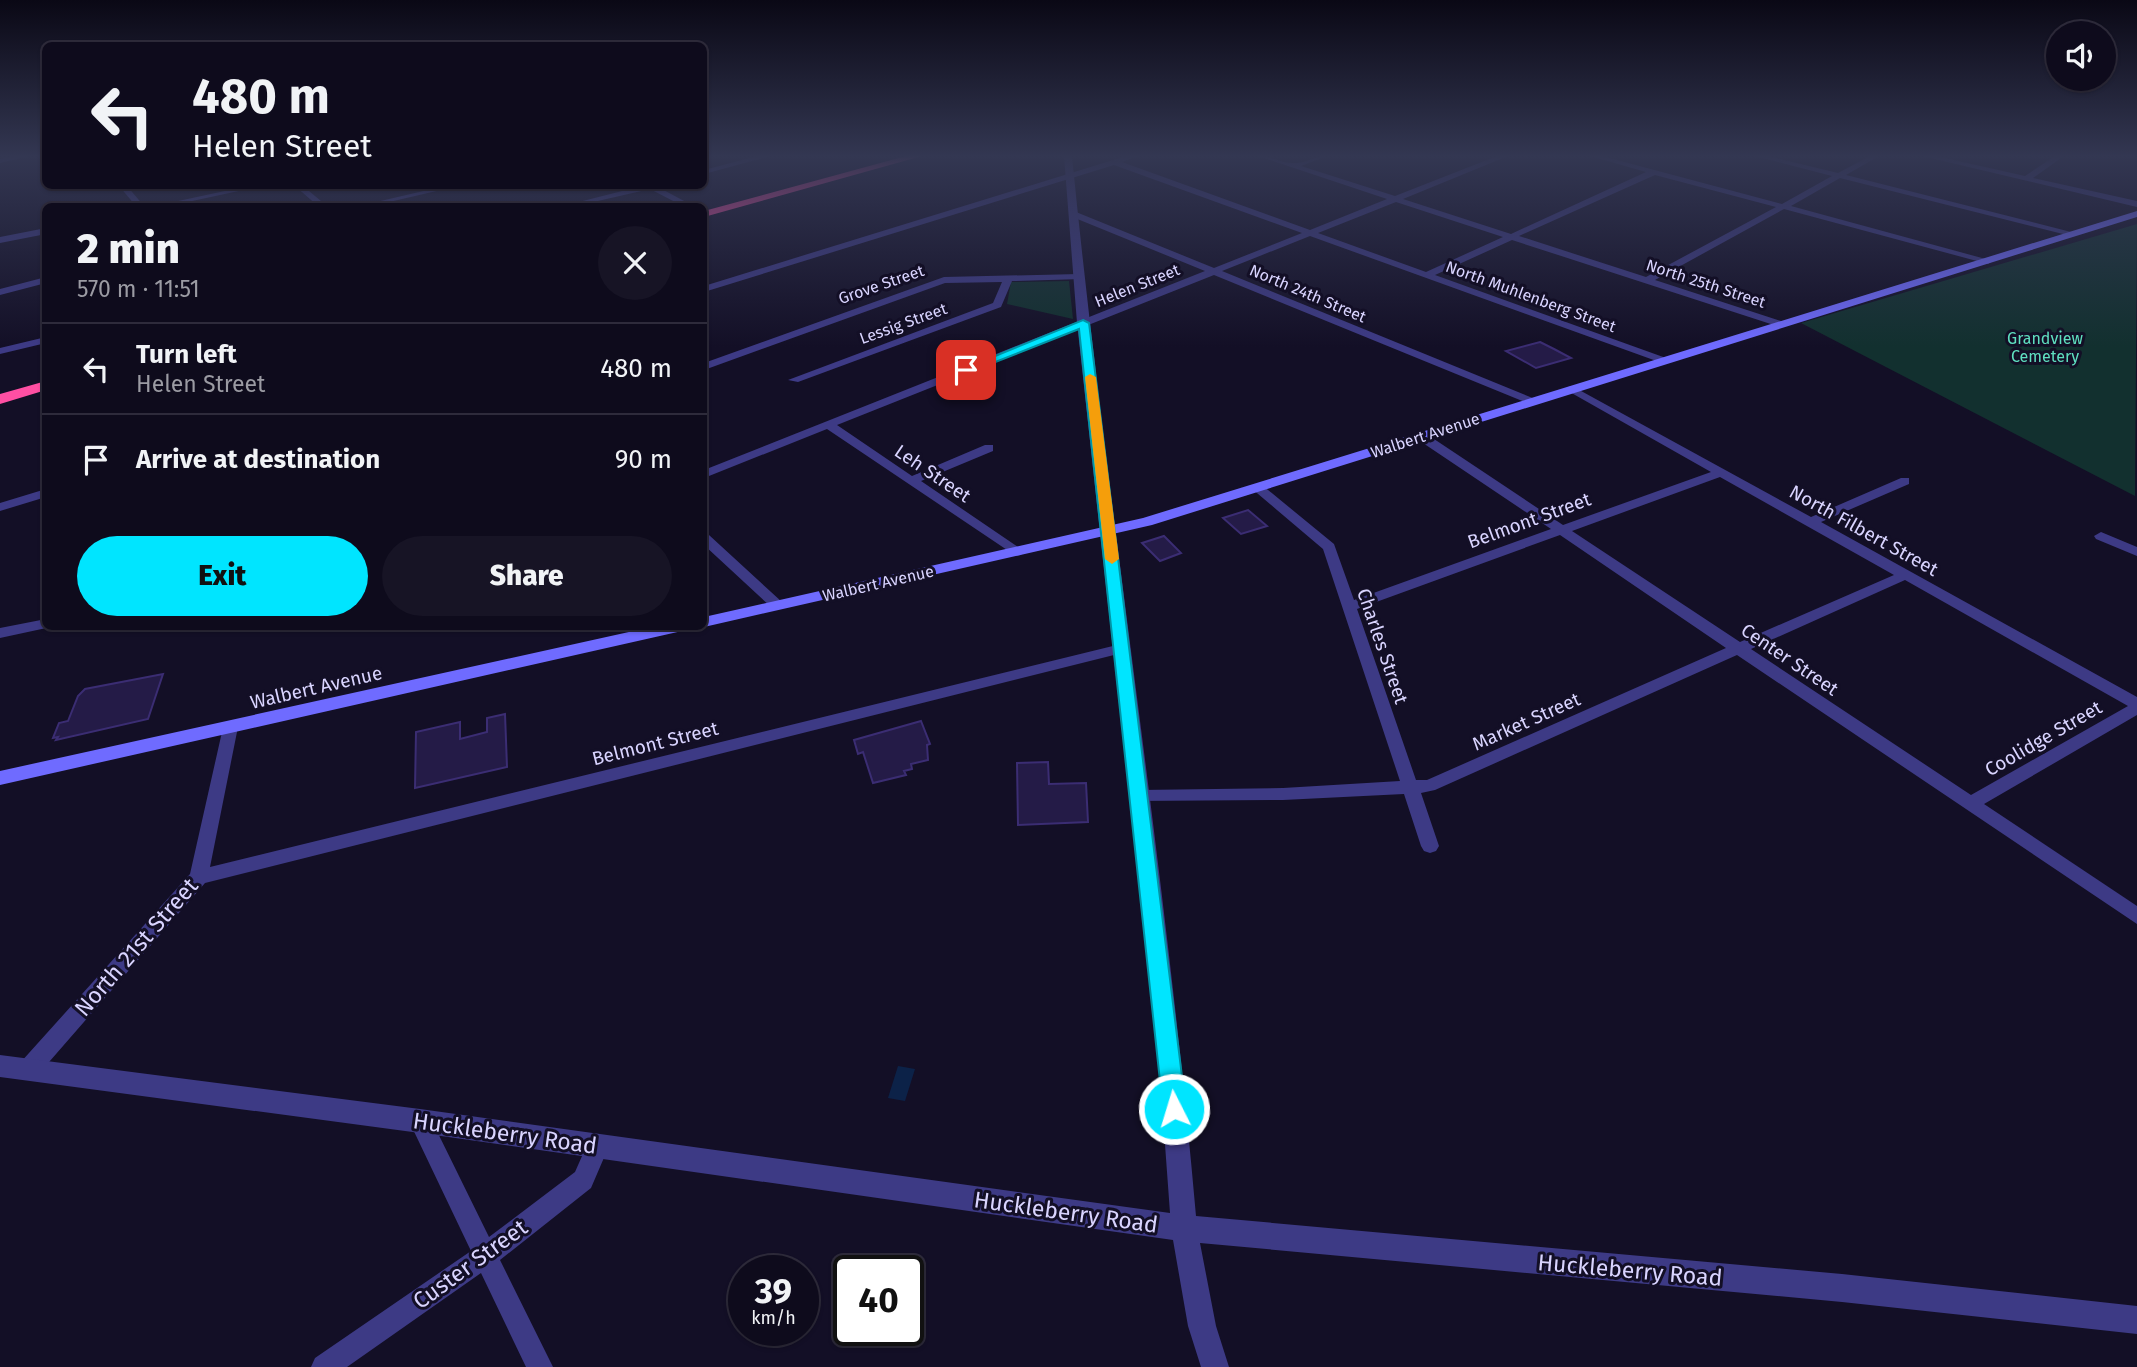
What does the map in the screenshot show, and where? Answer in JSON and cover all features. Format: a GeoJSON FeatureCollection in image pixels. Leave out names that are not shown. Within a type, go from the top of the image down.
{"type":"FeatureCollection","features":[{"type":"Feature","properties":{"kind":"highway"},"geometry":{"type":"LineString","coordinates":[[0,399],[42,387]]}},
{"type":"Feature","properties":{"kind":"highway"},"geometry":{"type":"LineString","coordinates":[[0,406],[42,394]]}},
{"type":"Feature","properties":{"kind":"main road","name":"Walbert Avenue"},"geometry":{"type":"LineString","coordinates":[[707,621],[1109,531],[1257,488],[2117,220]]}},
{"type":"Feature","properties":{"kind":"main road","name":"Walbert Avenue"},"geometry":{"type":"LineString","coordinates":[[0,779],[664,630]]}},
{"type":"Feature","properties":{"kind":"street"},"geometry":{"type":"LineString","coordinates":[[707,288],[928,220]]}},
{"type":"Feature","properties":{"kind":"street"},"geometry":{"type":"LineString","coordinates":[[1074,220],[1083,323],[1172,1076],[1184,1228],[1202,1326],[1215,1367]]}},
{"type":"Feature","properties":{"kind":"street","name":"North 24th Street"},"geometry":{"type":"LineString","coordinates":[[1087,220],[1531,401]]}},
{"type":"Feature","properties":{"kind":"street","name":"North Muhlenberg Street"},"geometry":{"type":"LineString","coordinates":[[1273,220],[1662,360]]}},
{"type":"Feature","properties":{"kind":"street","name":"Helen Street"},"geometry":{"type":"LineString","coordinates":[[707,473],[1343,220]]}},
{"type":"Feature","properties":{"kind":"street","name":"North 25th Street"},"geometry":{"type":"LineString","coordinates":[[1459,220],[1780,324]]}},
{"type":"Feature","properties":{"kind":"street"},"geometry":{"type":"LineString","coordinates":[[1427,275],[1550,220]]}},
{"type":"Feature","properties":{"kind":"street"},"geometry":{"type":"LineString","coordinates":[[1647,281],[1759,220]]}},
{"type":"Feature","properties":{"kind":"street"},"geometry":{"type":"LineString","coordinates":[[1835,220],[1988,261]]}},
{"type":"Feature","properties":{"kind":"street"},"geometry":{"type":"LineString","coordinates":[[2017,220],[2071,233]]}},
{"type":"Feature","properties":{"kind":"street"},"geometry":{"type":"LineString","coordinates":[[0,240],[42,232]]}},
{"type":"Feature","properties":{"kind":"street","name":"Grove Street"},"geometry":{"type":"LineString","coordinates":[[707,366],[944,280],[1079,277]]}},
{"type":"Feature","properties":{"kind":"street","name":"Lessig Street"},"geometry":{"type":"LineString","coordinates":[[794,380],[997,305],[1008,279]]}},
{"type":"Feature","properties":{"kind":"street"},"geometry":{"type":"LineString","coordinates":[[4,288],[42,281]]}},
{"type":"Feature","properties":{"kind":"street"},"geometry":{"type":"LineString","coordinates":[[0,351],[42,341]]}},
{"type":"Feature","properties":{"kind":"street","name":"North Filbert Street"},"geometry":{"type":"LineString","coordinates":[[1572,389],[2137,706]]}},
{"type":"Feature","properties":{"kind":"street","name":"Leh Street"},"geometry":{"type":"LineString","coordinates":[[829,425],[1016,552]]}},
{"type":"Feature","properties":{"kind":"street","name":"Center Street"},"geometry":{"type":"LineString","coordinates":[[1421,436],[2137,916]]}},
{"type":"Feature","properties":{"kind":"street"},"geometry":{"type":"LineString","coordinates":[[911,481],[989,448]]}},
{"type":"Feature","properties":{"kind":"street","name":"Belmont Street"},"geometry":{"type":"LineString","coordinates":[[1350,607],[1722,472]]}},
{"type":"Feature","properties":{"kind":"street"},"geometry":{"type":"LineString","coordinates":[[1810,522],[1906,481]]}},
{"type":"Feature","properties":{"kind":"street","name":"Charles Street"},"geometry":{"type":"LineString","coordinates":[[1257,488],[1329,547],[1430,846]]}},
{"type":"Feature","properties":{"kind":"street"},"geometry":{"type":"LineString","coordinates":[[0,507],[42,494]]}},
{"type":"Feature","properties":{"kind":"street"},"geometry":{"type":"LineString","coordinates":[[2101,536],[2137,552]]}},
{"type":"Feature","properties":{"kind":"street"},"geometry":{"type":"LineString","coordinates":[[707,541],[777,606]]}},
{"type":"Feature","properties":{"kind":"street","name":"Market Street"},"geometry":{"type":"LineString","coordinates":[[1139,796],[1411,789],[1445,780],[1905,575]]}},
{"type":"Feature","properties":{"kind":"street"},"geometry":{"type":"LineString","coordinates":[[0,634],[42,625]]}},
{"type":"Feature","properties":{"kind":"street","name":"Belmont Street"},"geometry":{"type":"LineString","coordinates":[[199,877],[1121,649]]}},
{"type":"Feature","properties":{"kind":"street","name":"Coolidge Street"},"geometry":{"type":"LineString","coordinates":[[1970,804],[2137,706]]}},
{"type":"Feature","properties":{"kind":"street","name":"North 21st Street"},"geometry":{"type":"LineString","coordinates":[[28,1070],[199,877],[230,727]]}},
{"type":"Feature","properties":{"kind":"street","name":"Huckleberry Road"},"geometry":{"type":"LineString","coordinates":[[0,1066],[420,1121],[1184,1228],[1842,1289],[2137,1320]]}},
{"type":"Feature","properties":{"kind":"street"},"geometry":{"type":"LineString","coordinates":[[420,1121],[484,1257],[540,1367]]}},
{"type":"Feature","properties":{"kind":"street","name":"Custer Street"},"geometry":{"type":"LineString","coordinates":[[324,1367],[484,1257],[583,1180],[598,1146]]}},
{"type":"Feature","properties":{"kind":"green space","name":"Grandview Cemetery"},"geometry":{"type":"Polygon","coordinates":[[[2137,224],[2135,496],[1801,323],[2137,224]]]}},
{"type":"Feature","properties":{"kind":"green space"},"geometry":{"type":"Polygon","coordinates":[[[1069,281],[1073,319],[1007,304],[1011,282],[1069,281]]]}},
{"type":"Feature","properties":{"kind":"water"},"geometry":{"type":"Polygon","coordinates":[[[898,1066],[915,1069],[905,1101],[888,1098],[898,1066]]]}},
{"type":"Feature","properties":{"kind":"building"},"geometry":{"type":"Polygon","coordinates":[[[1540,342],[1571,358],[1536,368],[1506,351],[1540,342]]]}},
{"type":"Feature","properties":{"kind":"building"},"geometry":{"type":"Polygon","coordinates":[[[1248,510],[1267,526],[1241,534],[1223,518],[1248,510]]]}},
{"type":"Feature","properties":{"kind":"building"},"geometry":{"type":"Polygon","coordinates":[[[1164,536],[1181,553],[1160,561],[1142,543],[1164,536]]]}},
{"type":"Feature","properties":{"kind":"building"},"geometry":{"type":"Polygon","coordinates":[[[163,674],[148,719],[56,740],[58,737],[53,738],[59,723],[68,721],[78,696],[85,689],[163,674]]]}},
{"type":"Feature","properties":{"kind":"building"},"geometry":{"type":"Polygon","coordinates":[[[505,714],[507,767],[415,788],[416,732],[460,722],[460,739],[487,732],[487,718],[505,714]]]}},
{"type":"Feature","properties":{"kind":"building"},"geometry":{"type":"Polygon","coordinates":[[[921,721],[930,744],[927,745],[928,760],[911,764],[912,769],[904,771],[906,775],[873,783],[863,752],[858,754],[854,740],[921,721]]]}},
{"type":"Feature","properties":{"kind":"building"},"geometry":{"type":"Polygon","coordinates":[[[1048,762],[1049,784],[1086,783],[1088,822],[1018,825],[1017,763],[1048,762]]]}},
{"type":"Feature","properties":{"kind":"slow traffic"},"geometry":{"type":"LineString","coordinates":[[1090,377],[1112,559]]}},
{"type":"Feature","properties":{"kind":"route"},"geometry":{"type":"LineString","coordinates":[[966,370],[1083,323],[1174,1109]]}}]}
